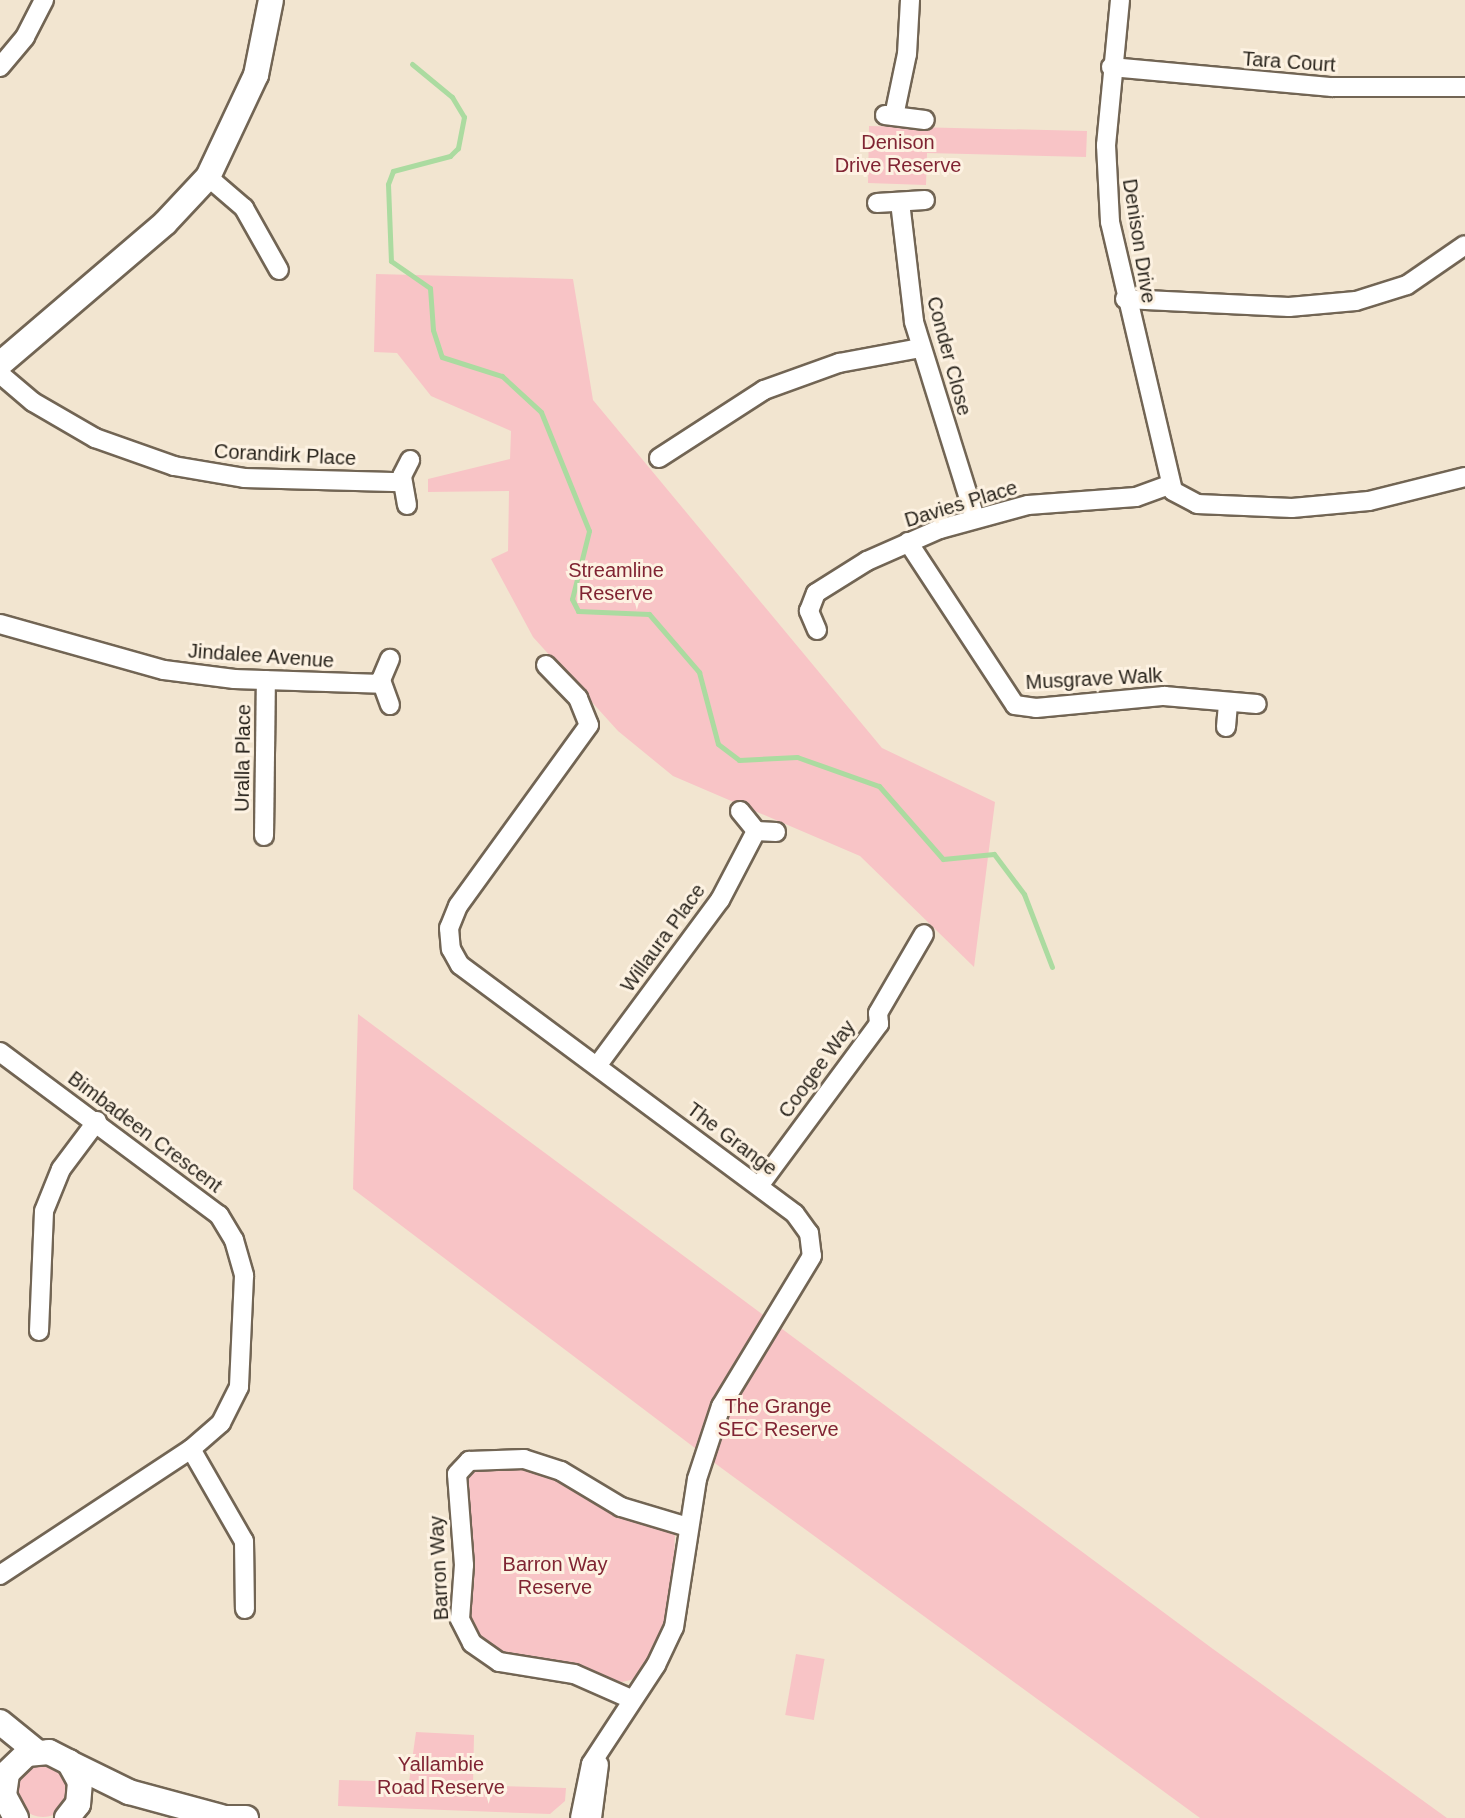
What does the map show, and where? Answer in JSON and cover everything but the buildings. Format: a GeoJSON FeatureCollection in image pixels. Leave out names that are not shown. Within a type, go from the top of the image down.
{"type":"FeatureCollection","features":[{"type":"Feature","properties":{"kind":"street"},"geometry":{"type":"LineString","coordinates":[[0,67],[25,37],[44,0]]}},
{"type":"Feature","properties":{"kind":"street"},"geometry":{"type":"LineString","coordinates":[[0,344],[94,279],[165,223],[208,177],[256,75],[271,0]]}},
{"type":"Feature","properties":{"kind":"street"},"geometry":{"type":"LineString","coordinates":[[910,0],[907,54],[889,115],[925,120]]}},
{"type":"Feature","properties":{"kind":"street","name":"Denison Drive"},"geometry":{"type":"LineString","coordinates":[[1120,0],[1111,67],[1107,187],[1125,299],[1169,485]]}},
{"type":"Feature","properties":{"kind":"street","name":"Tara Court"},"geometry":{"type":"LineString","coordinates":[[1111,67],[1318,86],[1465,87],[1465,94]]}},
{"type":"Feature","properties":{"kind":"street"},"geometry":{"type":"LineString","coordinates":[[208,177],[257,225],[279,270]]}},
{"type":"Feature","properties":{"kind":"street"},"geometry":{"type":"LineString","coordinates":[[877,203],[925,200]]}},
{"type":"Feature","properties":{"kind":"street","name":"Conder Close"},"geometry":{"type":"LineString","coordinates":[[900,202],[920,348],[975,518]]}},
{"type":"Feature","properties":{"kind":"street"},"geometry":{"type":"LineString","coordinates":[[1125,299],[1277,307],[1356,301],[1407,285],[1465,245]]}},
{"type":"Feature","properties":{"kind":"street"},"geometry":{"type":"LineString","coordinates":[[0,364],[94,279]]}},
{"type":"Feature","properties":{"kind":"street"},"geometry":{"type":"LineString","coordinates":[[659,458],[764,390],[839,363],[920,348]]}},
{"type":"Feature","properties":{"kind":"street","name":"Corandirk Place"},"geometry":{"type":"LineString","coordinates":[[0,374],[33,402],[95,438],[174,466],[244,478],[402,482]]}},
{"type":"Feature","properties":{"kind":"street"},"geometry":{"type":"LineString","coordinates":[[407,505],[402,482],[410,460]]}},
{"type":"Feature","properties":{"kind":"street"},"geometry":{"type":"LineString","coordinates":[[1169,485],[1179,497],[1197,504],[1292,508],[1369,501],[1465,477]]}},
{"type":"Feature","properties":{"kind":"street","name":"Davies Place"},"geometry":{"type":"LineString","coordinates":[[817,630],[809,611],[816,593],[908,542],[975,518],[1063,500],[1146,496],[1169,485]]}},
{"type":"Feature","properties":{"kind":"street","name":"Musgrave Walk"},"geometry":{"type":"LineString","coordinates":[[908,542],[1015,705],[1036,708],[1152,696],[1257,704]]}},
{"type":"Feature","properties":{"kind":"street","name":"Jindalee Avenue"},"geometry":{"type":"LineString","coordinates":[[0,624],[164,670],[266,680],[381,684]]}},
{"type":"Feature","properties":{"kind":"street"},"geometry":{"type":"LineString","coordinates":[[390,659],[381,684],[390,705]]}},
{"type":"Feature","properties":{"kind":"street","name":"The Grange"},"geometry":{"type":"LineString","coordinates":[[546,665],[578,698],[589,725],[458,906],[449,939],[460,965],[759,1186],[803,1223],[812,1256],[721,1406],[697,1479],[674,1627],[585,1777],[580,1818]]}},
{"type":"Feature","properties":{"kind":"street","name":"Uralla Place"},"geometry":{"type":"LineString","coordinates":[[264,836],[266,680]]}},
{"type":"Feature","properties":{"kind":"street"},"geometry":{"type":"LineString","coordinates":[[1226,727],[1228,702]]}},
{"type":"Feature","properties":{"kind":"street"},"geometry":{"type":"LineString","coordinates":[[740,811],[756,831],[776,832]]}},
{"type":"Feature","properties":{"kind":"street","name":"Willaura Place"},"geometry":{"type":"LineString","coordinates":[[597,1066],[720,900],[756,831]]}},
{"type":"Feature","properties":{"kind":"street","name":"Coogee Way"},"geometry":{"type":"LineString","coordinates":[[759,1186],[879,1024],[878,1013],[924,934]]}},
{"type":"Feature","properties":{"kind":"street","name":"Bimbadeen Crescent"},"geometry":{"type":"LineString","coordinates":[[0,1052],[97,1121],[219,1215],[243,1267],[239,1387],[221,1423],[191,1449],[0,1575]]}},
{"type":"Feature","properties":{"kind":"street"},"geometry":{"type":"LineString","coordinates":[[39,1331],[44,1211],[61,1169],[97,1121]]}},
{"type":"Feature","properties":{"kind":"street"},"geometry":{"type":"LineString","coordinates":[[191,1449],[244,1541],[245,1609]]}},
{"type":"Feature","properties":{"kind":"street","name":"Barron Way"},"geometry":{"type":"LineString","coordinates":[[631,1699],[574,1674],[499,1662],[472,1643],[460,1619],[464,1565],[457,1474],[469,1461],[524,1459],[561,1471],[621,1507],[688,1527]]}},
{"type":"Feature","properties":{"kind":"street"},"geometry":{"type":"LineString","coordinates":[[0,1722],[37,1752],[69,1762],[129,1792],[221,1817]]}},
{"type":"Feature","properties":{"kind":"street"},"geometry":{"type":"LineString","coordinates":[[0,1740],[6,1778],[4,1795],[16,1818]]}},
{"type":"Feature","properties":{"kind":"street","name":"The Grange"},"geometry":{"type":"LineString","coordinates":[[592,1818],[603,1745]]}},
{"type":"Feature","properties":{"kind":"street"},"geometry":{"type":"LineString","coordinates":[[6,1778],[37,1752]]}},
{"type":"Feature","properties":{"kind":"street"},"geometry":{"type":"LineString","coordinates":[[67,1818],[80,1794],[69,1762]]}},
{"type":"Feature","properties":{"kind":"street"},"geometry":{"type":"LineString","coordinates":[[0,1816],[16,1818]]}},
{"type":"Feature","properties":{"kind":"street"},"geometry":{"type":"LineString","coordinates":[[194,1818],[246,1818]]}},
{"type":"Feature","properties":{"kind":"green space","name":"Denison Drive Reserve"},"geometry":{"type":"Polygon","coordinates":[[[869,126],[1087,131],[1086,157],[927,153],[926,185],[868,183],[869,126]]]}},
{"type":"Feature","properties":{"kind":"green space","name":"Streamline Reserve"},"geometry":{"type":"Polygon","coordinates":[[[376,274],[573,279],[593,400],[882,748],[995,802],[974,967],[860,856],[673,776],[618,731],[533,637],[491,559],[508,551],[509,491],[428,492],[428,479],[510,459],[511,431],[431,396],[397,353],[374,352],[376,274]]]}},
{"type":"Feature","properties":{"kind":"green space","name":"The Grange SEC Reserve"},"geometry":{"type":"Polygon","coordinates":[[[358,1014],[1213,1649],[1447,1818],[1200,1818],[720,1467],[353,1189],[358,1014]]]}},
{"type":"Feature","properties":{"kind":"green space","name":"Barron Way Reserve"},"geometry":{"type":"Polygon","coordinates":[[[511,1464],[550,1473],[619,1514],[675,1535],[672,1603],[655,1650],[635,1679],[622,1682],[550,1660],[502,1655],[477,1637],[468,1619],[464,1475],[469,1468],[511,1464]]]}},
{"type":"Feature","properties":{"kind":"green space"},"geometry":{"type":"Polygon","coordinates":[[[796,1654],[825,1659],[814,1720],[785,1715],[796,1654]]]}},
{"type":"Feature","properties":{"kind":"green space","name":"Yallambie Road Reserve"},"geometry":{"type":"Polygon","coordinates":[[[416,1732],[474,1735],[473,1785],[566,1788],[565,1801],[550,1814],[338,1806],[339,1780],[409,1782],[416,1732]]]}},
{"type":"Feature","properties":{"kind":"green space"},"geometry":{"type":"Polygon","coordinates":[[[43,1763],[54,1765],[62,1771],[68,1779],[68,1801],[62,1809],[54,1815],[43,1817],[32,1815],[24,1809],[18,1801],[16,1790],[18,1779],[24,1771],[32,1765],[43,1763]]]}},
{"type":"Feature","properties":{"kind":"waterway"},"geometry":{"type":"LineString","coordinates":[[412,64],[452,97],[464,117],[458,148],[450,156],[393,171],[388,184],[391,261],[430,288],[433,330],[442,357],[502,376],[541,412],[589,531],[572,599],[578,611],[649,614],[699,672],[718,744],[739,760],[797,757],[879,786],[943,859],[994,854],[1024,894],[1052,967]]}}]}
